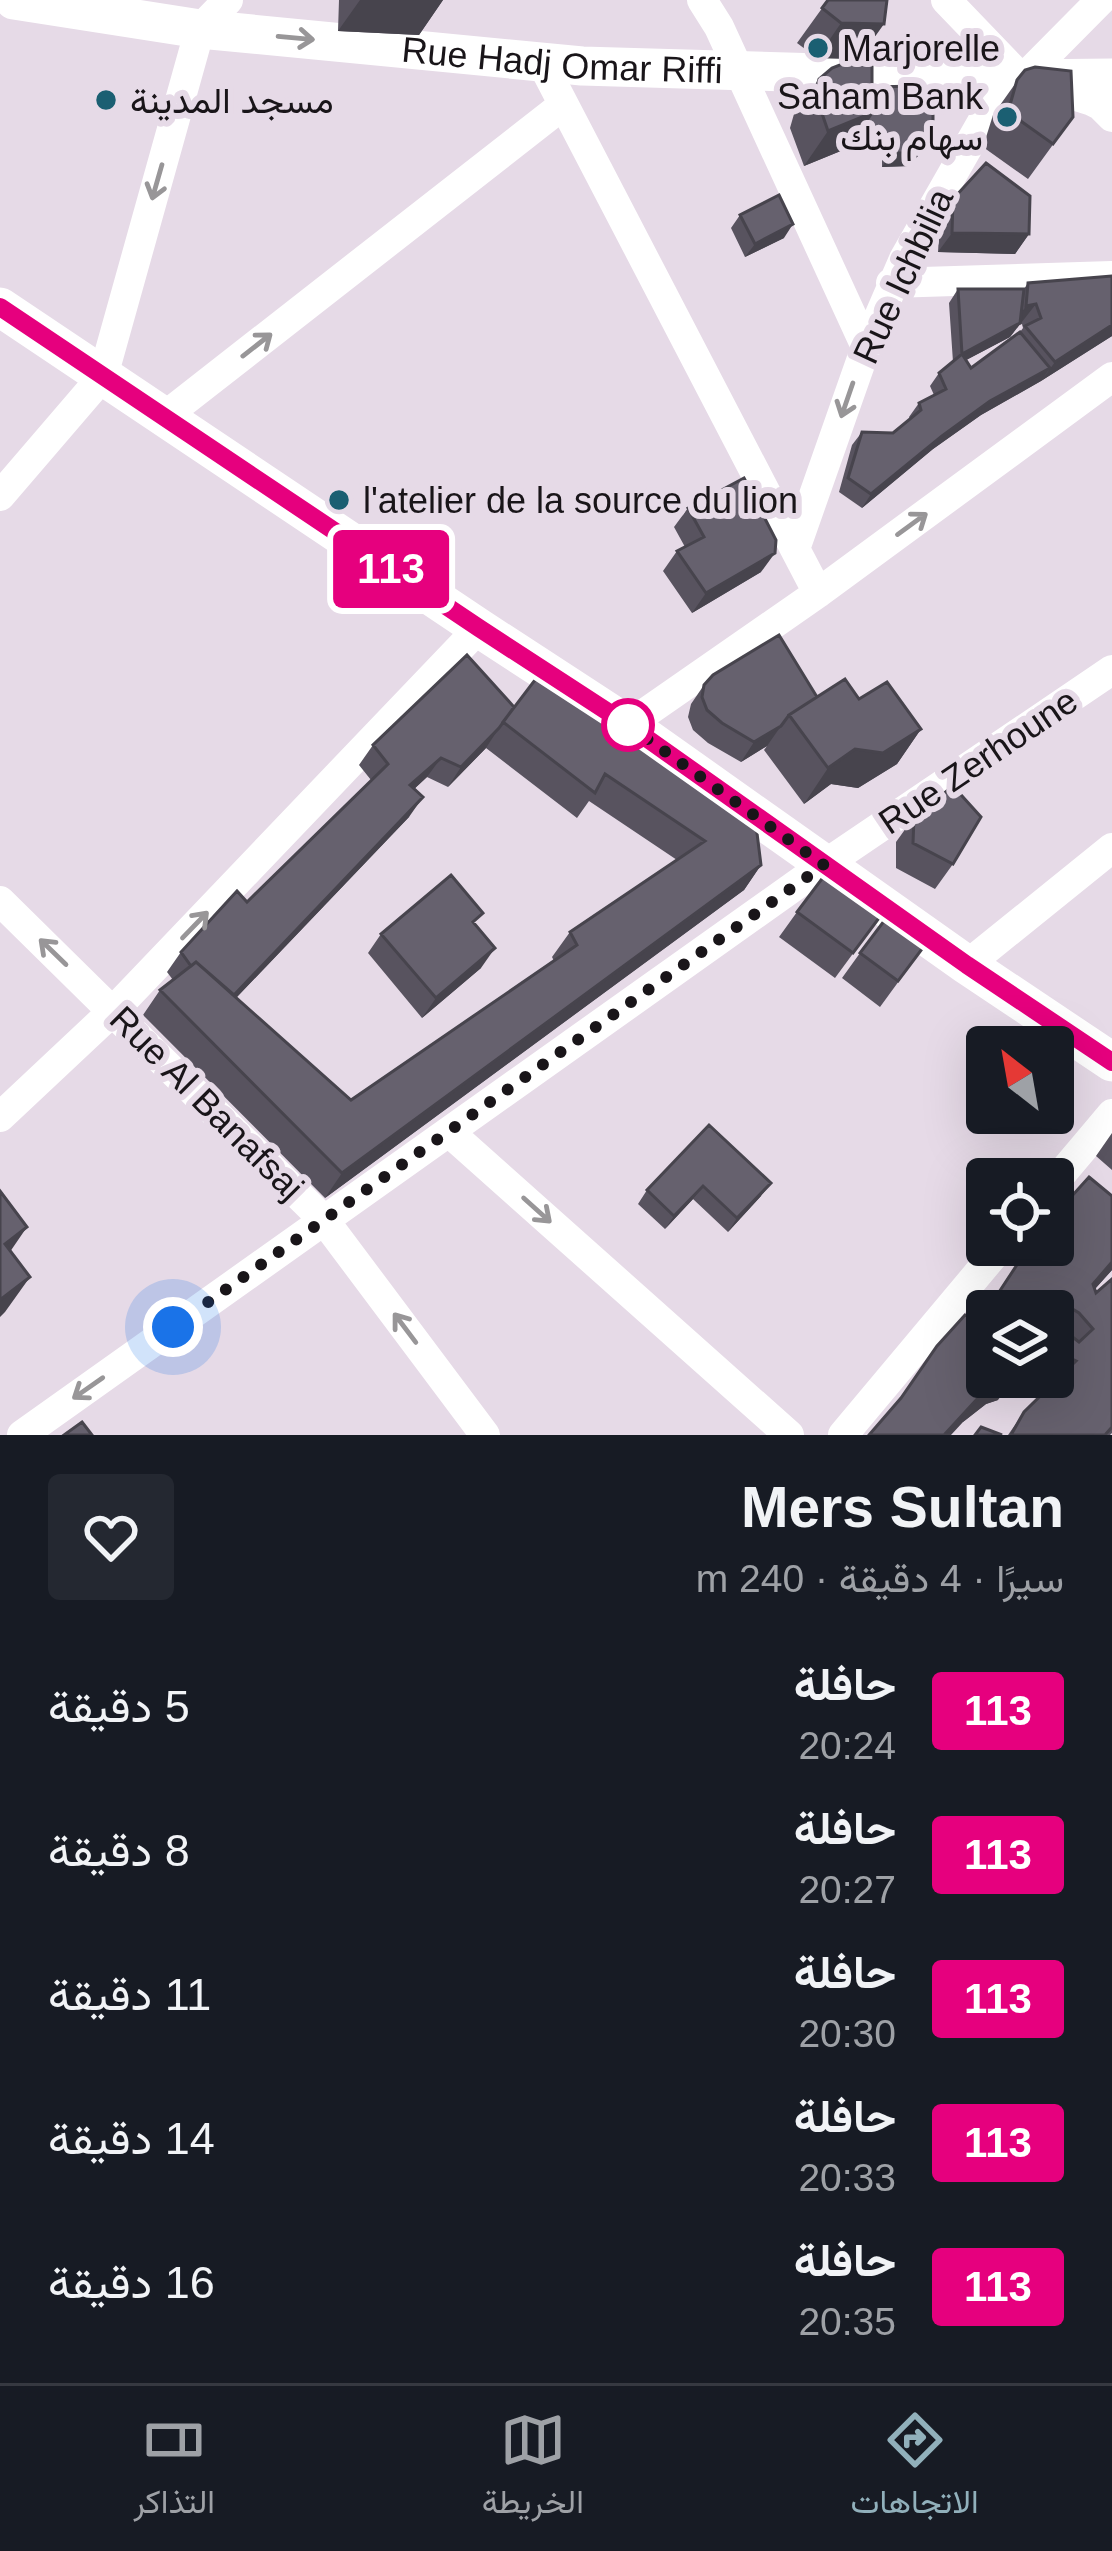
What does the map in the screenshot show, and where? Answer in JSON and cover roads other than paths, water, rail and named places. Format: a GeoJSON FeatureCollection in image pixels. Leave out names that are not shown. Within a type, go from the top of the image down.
{"type":"FeatureCollection","features":[{"type":"Feature","properties":{"kind":"street","name":"Rue Hadj Omar Riffi"},"geometry":{"type":"LineString","coordinates":[[14,0],[200,29],[582,66],[1022,79],[1112,77]]}},
{"type":"Feature","properties":{"kind":"street"},"geometry":{"type":"LineString","coordinates":[[0,496],[103,376],[200,29],[229,0]]}},
{"type":"Feature","properties":{"kind":"street"},"geometry":{"type":"LineString","coordinates":[[702,0],[719,27],[866,347]]}},
{"type":"Feature","properties":{"kind":"street"},"geometry":{"type":"LineString","coordinates":[[946,0],[1022,79],[1092,101],[1112,118]]}},
{"type":"Feature","properties":{"kind":"street","name":"Rue Ichbilia"},"geometry":{"type":"LineString","coordinates":[[795,549],[892,283],[975,133],[985,117],[1100,0]]}},
{"type":"Feature","properties":{"kind":"street"},"geometry":{"type":"LineString","coordinates":[[542,62],[818,593]]}},
{"type":"Feature","properties":{"kind":"street"},"geometry":{"type":"LineString","coordinates":[[165,416],[563,105]]}},
{"type":"Feature","properties":{"kind":"street"},"geometry":{"type":"LineString","coordinates":[[892,283],[1112,276]]}},
{"type":"Feature","properties":{"kind":"street"},"geometry":{"type":"LineString","coordinates":[[0,307],[628,725],[1112,1062]]}},
{"type":"Feature","properties":{"kind":"street"},"geometry":{"type":"LineString","coordinates":[[628,725],[818,593],[1112,377]]}},
{"type":"Feature","properties":{"kind":"street"},"geometry":{"type":"LineString","coordinates":[[0,1117],[114,1010],[479,628]]}},
{"type":"Feature","properties":{"kind":"street","name":"Rue Zerhoune"},"geometry":{"type":"LineString","coordinates":[[22,1435],[824,865],[1112,670]]}},
{"type":"Feature","properties":{"kind":"street"},"geometry":{"type":"LineString","coordinates":[[967,965],[1112,848]]}},
{"type":"Feature","properties":{"kind":"street","name":"Rue Al Banafsaj"},"geometry":{"type":"LineString","coordinates":[[0,901],[324,1220],[472,1430]]}},
{"type":"Feature","properties":{"kind":"street"},"geometry":{"type":"LineString","coordinates":[[1074,1159],[1112,1114]]}},
{"type":"Feature","properties":{"kind":"street"},"geometry":{"type":"LineString","coordinates":[[449,1132],[789,1435]]}},
{"type":"Feature","properties":{"kind":"street"},"geometry":{"type":"LineString","coordinates":[[843,1435],[984,1266]]}},
{"type":"Feature","properties":{"kind":"place","name":"Marjorelle"},"geometry":{"type":"Point","coordinates":[818,48]}},
{"type":"Feature","properties":{"kind":"place","name":"مسجد المدينة"},"geometry":{"type":"Point","coordinates":[106,100]}},
{"type":"Feature","properties":{"kind":"place","name":"Saham Bank سهام بنك"},"geometry":{"type":"Point","coordinates":[1007,117]}},
{"type":"Feature","properties":{"kind":"place","name":"l'atelier de la source du lion"},"geometry":{"type":"Point","coordinates":[339,500]}}]}
